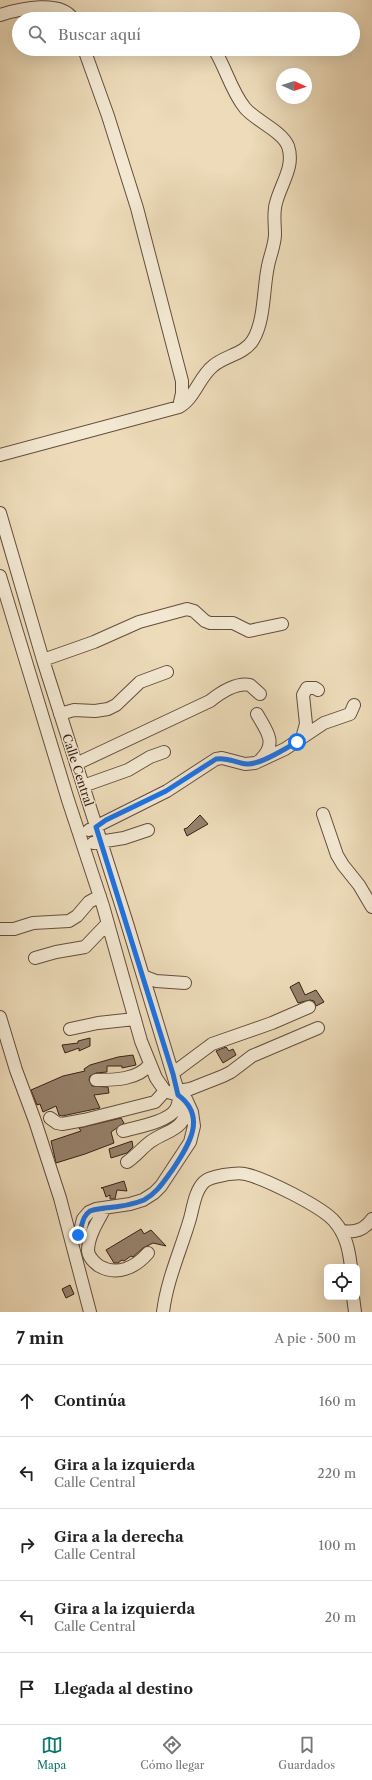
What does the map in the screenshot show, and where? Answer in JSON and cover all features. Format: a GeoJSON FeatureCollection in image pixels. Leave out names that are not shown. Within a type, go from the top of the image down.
{"type":"FeatureCollection","features":[{"type":"Feature","properties":{"kind":"street"},"geometry":{"type":"LineString","coordinates":[[0,14],[39,2],[53,2],[62,5],[68,12]]}},
{"type":"Feature","properties":{"kind":"street"},"geometry":{"type":"LineString","coordinates":[[87,56],[108,116],[137,208],[182,381],[182,393],[178,407]]}},
{"type":"Feature","properties":{"kind":"street"},"geometry":{"type":"LineString","coordinates":[[0,455],[178,407],[190,399],[208,370],[213,365],[245,348],[253,340],[258,328],[268,267],[274,244],[276,203],[290,166],[288,147],[286,142],[277,133],[255,118],[244,107],[217,56]]}},
{"type":"Feature","properties":{"kind":"street","name":"Calle Central"},"geometry":{"type":"LineString","coordinates":[[0,513],[43,660],[173,1074],[181,1095],[192,1112],[194,1126],[190,1142],[161,1186],[154,1193],[143,1200],[89,1212],[83,1218],[78,1235],[71,1237]]}},
{"type":"Feature","properties":{"kind":"street","name":"Calle Central"},"geometry":{"type":"LineString","coordinates":[[0,576],[81,840],[100,896],[135,1019],[150,1064],[156,1078],[165,1091]]}},
{"type":"Feature","properties":{"kind":"street"},"geometry":{"type":"LineString","coordinates":[[43,660],[94,642],[140,622],[187,609],[194,611],[208,622],[233,623],[249,631],[265,629],[282,624]]}},
{"type":"Feature","properties":{"kind":"street"},"geometry":{"type":"LineString","coordinates":[[60,714],[74,710],[95,711],[116,706],[140,682],[167,672]]}},
{"type":"Feature","properties":{"kind":"street"},"geometry":{"type":"LineString","coordinates":[[76,764],[210,701],[219,694],[239,685],[250,685],[260,694]]}},
{"type":"Feature","properties":{"kind":"street"},"geometry":{"type":"LineString","coordinates":[[302,738],[306,724],[303,694],[307,688],[311,687],[318,690]]}},
{"type":"Feature","properties":{"kind":"street"},"geometry":{"type":"LineString","coordinates":[[81,840],[106,820],[166,791],[216,759],[222,758],[250,764],[259,761],[285,749],[324,723],[350,714],[354,705]]}},
{"type":"Feature","properties":{"kind":"street"},"geometry":{"type":"LineString","coordinates":[[257,714],[270,740],[268,751],[259,761]]}},
{"type":"Feature","properties":{"kind":"street"},"geometry":{"type":"LineString","coordinates":[[83,786],[128,770],[150,757],[164,752]]}},
{"type":"Feature","properties":{"kind":"street"},"geometry":{"type":"LineString","coordinates":[[323,814],[342,865],[359,885],[372,907]]}},
{"type":"Feature","properties":{"kind":"street"},"geometry":{"type":"LineString","coordinates":[[81,840],[100,841],[124,838],[148,830]]}},
{"type":"Feature","properties":{"kind":"street"},"geometry":{"type":"LineString","coordinates":[[0,929],[14,929],[40,922],[69,921],[77,916],[90,902],[100,896]]}},
{"type":"Feature","properties":{"kind":"street"},"geometry":{"type":"LineString","coordinates":[[35,958],[56,952],[85,947],[108,923]]}},
{"type":"Feature","properties":{"kind":"street"},"geometry":{"type":"LineString","coordinates":[[143,976],[156,981],[185,983]]}},
{"type":"Feature","properties":{"kind":"street"},"geometry":{"type":"LineString","coordinates":[[173,1074],[212,1044],[272,1023],[309,1007]]}},
{"type":"Feature","properties":{"kind":"street"},"geometry":{"type":"LineString","coordinates":[[0,1017],[16,1070],[35,1121],[71,1237],[80,1280],[90,1312]]}},
{"type":"Feature","properties":{"kind":"street"},"geometry":{"type":"LineString","coordinates":[[70,1029],[98,1023],[135,1019]]}},
{"type":"Feature","properties":{"kind":"street"},"geometry":{"type":"LineString","coordinates":[[123,1131],[167,1117],[177,1107],[181,1095],[190,1089],[231,1072],[252,1056],[318,1028]]}},
{"type":"Feature","properties":{"kind":"street"},"geometry":{"type":"LineString","coordinates":[[96,1080],[129,1077],[144,1071],[150,1064]]}},
{"type":"Feature","properties":{"kind":"street"},"geometry":{"type":"LineString","coordinates":[[50,1118],[57,1123],[62,1124],[155,1102],[165,1091],[181,1095]]}},
{"type":"Feature","properties":{"kind":"street"},"geometry":{"type":"LineString","coordinates":[[127,1162],[149,1143],[171,1132],[177,1127],[185,1112],[181,1095]]}},
{"type":"Feature","properties":{"kind":"street"},"geometry":{"type":"LineString","coordinates":[[163,1312],[172,1271],[195,1200],[202,1185],[209,1179],[235,1173],[253,1176],[325,1212],[336,1223],[346,1241],[350,1264]]}},
{"type":"Feature","properties":{"kind":"street"},"geometry":{"type":"LineString","coordinates":[[105,1208],[91,1236],[88,1250],[89,1255],[94,1262],[104,1268],[117,1272],[136,1263],[148,1253]]}},
{"type":"Feature","properties":{"kind":"street"},"geometry":{"type":"LineString","coordinates":[[341,1231],[356,1232],[366,1227],[372,1219]]}},
{"type":"Feature","properties":{"kind":"street"},"geometry":{"type":"LineString","coordinates":[[353,1300],[354,1312]]}},
{"type":"Feature","properties":{"kind":"building"},"geometry":{"type":"Polygon","coordinates":[[[200,815],[208,824],[187,836],[184,829],[187,828],[200,815]]]}},
{"type":"Feature","properties":{"kind":"building"},"geometry":{"type":"Polygon","coordinates":[[[299,982],[305,995],[316,990],[324,1002],[316,1006],[314,1001],[310,1000],[298,1003],[290,987],[299,982]]]}},
{"type":"Feature","properties":{"kind":"building"},"geometry":{"type":"Polygon","coordinates":[[[90,1038],[90,1046],[79,1051],[79,1048],[65,1053],[62,1045],[78,1043],[78,1041],[90,1038]]]}},
{"type":"Feature","properties":{"kind":"building"},"geometry":{"type":"Polygon","coordinates":[[[226,1047],[229,1051],[233,1049],[236,1055],[223,1063],[216,1051],[226,1047]]]}},
{"type":"Feature","properties":{"kind":"building"},"geometry":{"type":"Polygon","coordinates":[[[133,1055],[136,1065],[122,1068],[122,1066],[107,1066],[107,1072],[96,1073],[90,1076],[89,1080],[92,1086],[108,1087],[109,1093],[94,1095],[100,1108],[62,1116],[59,1115],[56,1106],[43,1112],[40,1104],[37,1105],[31,1090],[63,1076],[85,1071],[84,1069],[90,1065],[118,1057],[133,1055]]]}},
{"type":"Feature","properties":{"kind":"building"},"geometry":{"type":"Polygon","coordinates":[[[121,1118],[124,1123],[111,1132],[114,1143],[56,1163],[51,1141],[81,1131],[79,1128],[121,1118]]]}},
{"type":"Feature","properties":{"kind":"building"},"geometry":{"type":"Polygon","coordinates":[[[132,1141],[133,1147],[127,1153],[111,1158],[109,1149],[132,1141]]]}},
{"type":"Feature","properties":{"kind":"building"},"geometry":{"type":"Polygon","coordinates":[[[124,1181],[127,1191],[117,1190],[115,1199],[110,1199],[110,1195],[106,1197],[103,1188],[101,1188],[124,1181]]]}},
{"type":"Feature","properties":{"kind":"building"},"geometry":{"type":"Polygon","coordinates":[[[141,1229],[144,1234],[151,1230],[166,1246],[153,1243],[143,1248],[133,1257],[131,1256],[124,1261],[122,1260],[118,1263],[114,1263],[106,1250],[141,1229]]]}},
{"type":"Feature","properties":{"kind":"building"},"geometry":{"type":"Polygon","coordinates":[[[70,1285],[74,1294],[66,1298],[62,1289],[70,1285]]]}},
{"type":"Feature","properties":{"kind":"route"},"geometry":{"type":"LineString","coordinates":[[78,1235],[83,1218],[89,1212],[96,1209],[130,1204],[143,1200],[154,1193],[161,1186],[190,1142],[194,1126],[192,1112],[189,1105],[186,1100],[178,1095],[126,920],[96,827],[106,820],[166,791],[216,759],[230,759],[245,764],[255,763],[297,742]]}}]}
